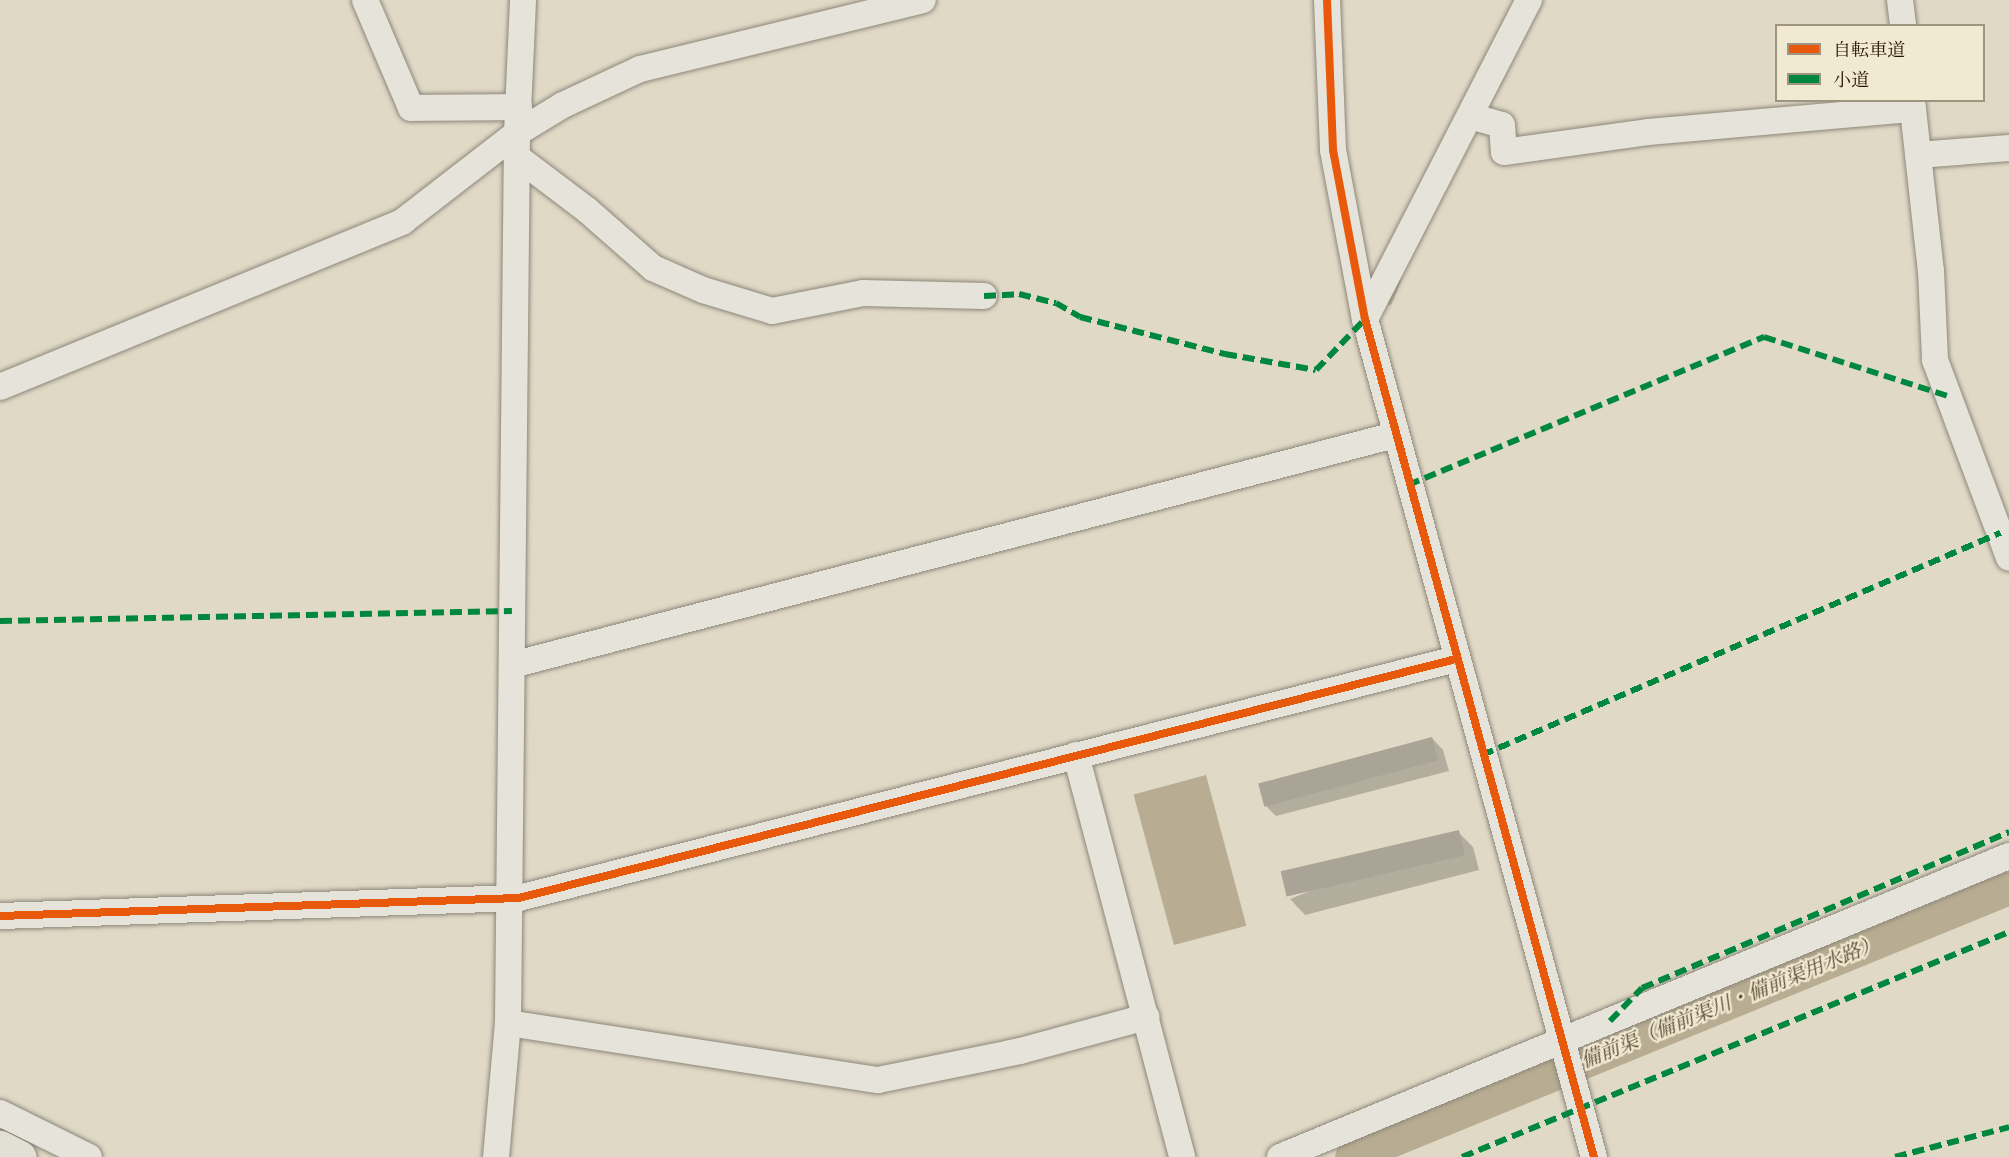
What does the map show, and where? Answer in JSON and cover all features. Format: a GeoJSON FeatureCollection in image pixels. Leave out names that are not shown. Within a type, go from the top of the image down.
{"type":"FeatureCollection","features":[{"type":"Feature","properties":{"kind":"highway"},"geometry":{"type":"LineString","coordinates":[[0,1147],[20,1157]]}},
{"type":"Feature","properties":{"kind":"street"},"geometry":{"type":"LineString","coordinates":[[365,0],[411,108],[519,107]]}},
{"type":"Feature","properties":{"kind":"street"},"geometry":{"type":"LineString","coordinates":[[496,1157],[508,1023],[517,145],[523,0]]}},
{"type":"Feature","properties":{"kind":"street"},"geometry":{"type":"LineString","coordinates":[[1327,0],[1333,150],[1365,319],[1456,659],[1594,1157]]}},
{"type":"Feature","properties":{"kind":"street"},"geometry":{"type":"LineString","coordinates":[[1365,319],[1428,189],[1470,116],[1529,0]]}},
{"type":"Feature","properties":{"kind":"street"},"geometry":{"type":"LineString","coordinates":[[1900,0],[1903,24]]}},
{"type":"Feature","properties":{"kind":"street"},"geometry":{"type":"LineString","coordinates":[[0,387],[402,222],[517,145],[563,105],[640,69],[908,2]]}},
{"type":"Feature","properties":{"kind":"street"},"geometry":{"type":"LineString","coordinates":[[1470,116],[1502,125],[1504,152],[1648,132],[1913,105],[1931,271],[1935,360],[2009,558]]}},
{"type":"Feature","properties":{"kind":"street"},"geometry":{"type":"LineString","coordinates":[[517,145],[653,268],[703,290],[772,311],[863,293],[984,296]]}},
{"type":"Feature","properties":{"kind":"street"},"geometry":{"type":"LineString","coordinates":[[1918,155],[2009,147]]}},
{"type":"Feature","properties":{"kind":"street"},"geometry":{"type":"LineString","coordinates":[[512,665],[1395,435]]}},
{"type":"Feature","properties":{"kind":"street"},"geometry":{"type":"LineString","coordinates":[[0,916],[509,900],[1456,659]]}},
{"type":"Feature","properties":{"kind":"street"},"geometry":{"type":"LineString","coordinates":[[1076,754],[1182,1157]]}},
{"type":"Feature","properties":{"kind":"street"},"geometry":{"type":"LineString","coordinates":[[1280,1157],[1653,1006],[2009,856]]}},
{"type":"Feature","properties":{"kind":"street"},"geometry":{"type":"LineString","coordinates":[[508,1023],[878,1080],[983,1059],[1146,1017]]}},
{"type":"Feature","properties":{"kind":"street"},"geometry":{"type":"LineString","coordinates":[[0,1113],[89,1157]]}},
{"type":"Feature","properties":{"kind":"shaded area"},"geometry":{"type":"Polygon","coordinates":[[[1206,775],[1246,926],[1174,945],[1134,794],[1206,775]]]}},
{"type":"Feature","properties":{"kind":"building"},"geometry":{"type":"Polygon","coordinates":[[[1432,737],[1438,760],[1264,807],[1258,784],[1432,737]]]}},
{"type":"Feature","properties":{"kind":"building"},"geometry":{"type":"Polygon","coordinates":[[[1459,830],[1465,855],[1287,896],[1281,871],[1459,830]]]}},
{"type":"Feature","properties":{"kind":"waterway"},"geometry":{"type":"LineString","coordinates":[[1389,302],[1398,281]]}},
{"type":"Feature","properties":{"kind":"waterway","name":"備前渠（備前渠川・備前渠用水路）"},"geometry":{"type":"LineString","coordinates":[[1351,1157],[2009,888]]}},
{"type":"Feature","properties":{"kind":"marked path"},"geometry":{"type":"LineString","coordinates":[[984,296],[1019,294],[1056,303],[1080,317],[1225,354],[1316,370],[1365,319]]}},
{"type":"Feature","properties":{"kind":"marked path"},"geometry":{"type":"LineString","coordinates":[[1408,485],[1764,337],[1948,396]]}},
{"type":"Feature","properties":{"kind":"marked path"},"geometry":{"type":"LineString","coordinates":[[1482,755],[2000,533]]}},
{"type":"Feature","properties":{"kind":"marked path"},"geometry":{"type":"LineString","coordinates":[[0,621],[512,611]]}},
{"type":"Feature","properties":{"kind":"marked path"},"geometry":{"type":"LineString","coordinates":[[1610,1021],[1642,988],[2009,832]]}},
{"type":"Feature","properties":{"kind":"marked path"},"geometry":{"type":"LineString","coordinates":[[1462,1157],[2009,932]]}},
{"type":"Feature","properties":{"kind":"marked path"},"geometry":{"type":"LineString","coordinates":[[1895,1157],[2009,1127]]}},
{"type":"Feature","properties":{"kind":"cycle path"},"geometry":{"type":"LineString","coordinates":[[1327,0],[1333,150],[1365,319],[1594,1157]]}},
{"type":"Feature","properties":{"kind":"cycle path"},"geometry":{"type":"LineString","coordinates":[[0,916],[519,898],[1456,659]]}}]}
